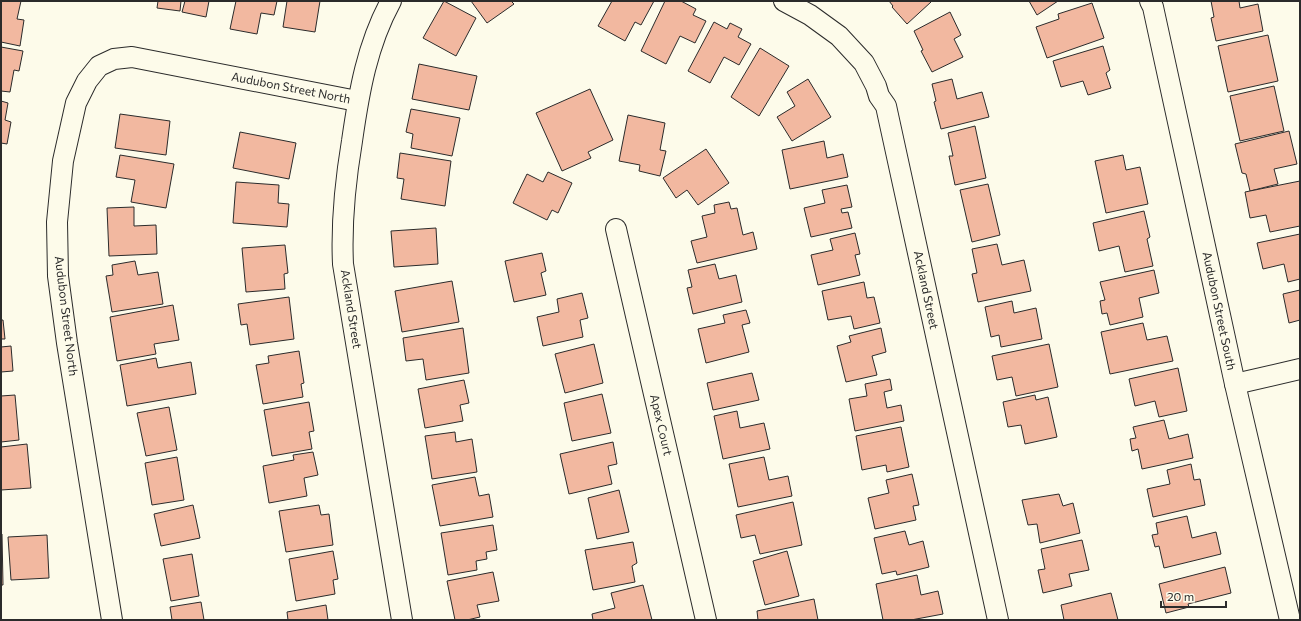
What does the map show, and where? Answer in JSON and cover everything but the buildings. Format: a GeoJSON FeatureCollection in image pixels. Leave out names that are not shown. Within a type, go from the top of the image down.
{"type":"FeatureCollection","features":[{"type":"Feature","properties":{"kind":"street","name":"Ackland Street"},"geometry":{"type":"LineString","coordinates":[[391,1],[373,40],[367,58],[358,101],[344,191],[341,235],[343,264],[402,620]]}},
{"type":"Feature","properties":{"kind":"street","name":"Ackland Street"},"geometry":{"type":"LineString","coordinates":[[784,1],[810,15],[839,36],[864,63],[876,86],[879,96],[886,106],[998,620]]}},
{"type":"Feature","properties":{"kind":"street","name":"Audubon Street South"},"geometry":{"type":"LineString","coordinates":[[1150,1],[1153,7],[1235,384],[1290,620]]}},
{"type":"Feature","properties":{"kind":"street","name":"Audubon Street North"},"geometry":{"type":"LineString","coordinates":[[112,620],[67,344],[58,276],[57,222],[63,161],[76,102],[86,81],[99,66],[114,59],[132,57],[358,101]]}},
{"type":"Feature","properties":{"kind":"street","name":"Apex Court"},"geometry":{"type":"LineString","coordinates":[[616,229],[706,620]]}},
{"type":"Feature","properties":{"kind":"street"},"geometry":{"type":"LineString","coordinates":[[1235,384],[1300,369]]}}]}
